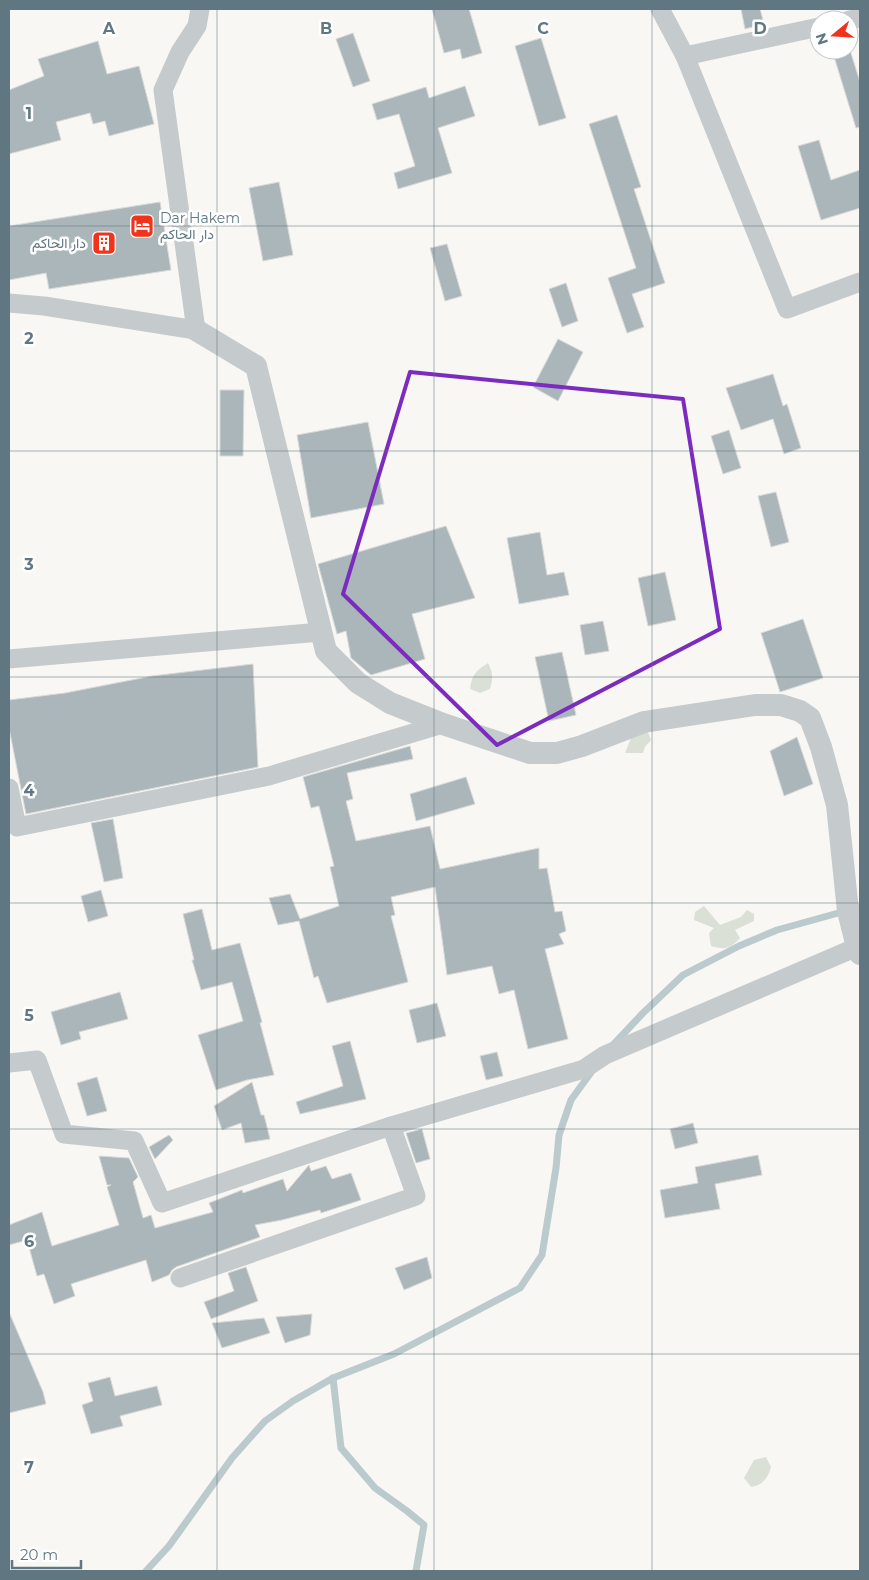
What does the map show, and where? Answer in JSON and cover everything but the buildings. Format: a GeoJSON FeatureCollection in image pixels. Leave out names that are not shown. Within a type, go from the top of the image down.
{"type":"FeatureCollection","features":[{"type":"Feature","properties":{"kind":"street"},"geometry":{"type":"LineString","coordinates":[[196,330],[163,90],[180,52],[197,26],[200,9]]}},
{"type":"Feature","properties":{"kind":"street"},"geometry":{"type":"LineString","coordinates":[[660,9],[685,56],[787,309],[860,282]]}},
{"type":"Feature","properties":{"kind":"street"},"geometry":{"type":"LineString","coordinates":[[685,56],[809,29]]}},
{"type":"Feature","properties":{"kind":"street"},"geometry":{"type":"LineString","coordinates":[[9,304],[44,306],[196,330],[256,366],[326,651],[358,684],[390,703],[523,752],[557,753],[582,746],[644,722],[755,705],[781,705],[800,711],[810,718],[821,747],[837,805],[848,911],[858,950],[604,1055],[584,1069],[390,1126],[162,1203],[134,1141],[64,1134],[38,1060],[9,1063]]}},
{"type":"Feature","properties":{"kind":"street"},"geometry":{"type":"LineString","coordinates":[[9,659],[321,632]]}},
{"type":"Feature","properties":{"kind":"street"},"geometry":{"type":"LineString","coordinates":[[9,788],[17,827],[269,776],[443,724]]}},
{"type":"Feature","properties":{"kind":"street"},"geometry":{"type":"LineString","coordinates":[[180,1278],[416,1196],[390,1126]]}},
{"type":"Feature","properties":{"kind":"highlighted area"},"geometry":{"type":"Polygon","coordinates":[[[410,372],[683,399],[720,629],[497,745],[343,594],[410,372]]]}},
{"type":"Feature","properties":{"kind":"shaded area"},"geometry":{"type":"Polygon","coordinates":[[[488,663],[492,676],[490,689],[480,693],[470,689],[475,673],[488,663]]]}},
{"type":"Feature","properties":{"kind":"shaded area"},"geometry":{"type":"Polygon","coordinates":[[[647,730],[651,740],[643,753],[625,753],[633,733],[647,730]]]}},
{"type":"Feature","properties":{"kind":"shaded area"},"geometry":{"type":"Polygon","coordinates":[[[704,906],[720,925],[741,917],[747,910],[754,914],[754,921],[735,930],[740,938],[730,946],[720,948],[711,946],[709,933],[714,928],[694,920],[695,912],[704,906]]]}},
{"type":"Feature","properties":{"kind":"shaded area"},"geometry":{"type":"Polygon","coordinates":[[[766,1457],[771,1467],[768,1474],[762,1483],[751,1487],[744,1478],[754,1460],[766,1457]]]}},
{"type":"Feature","properties":{"kind":"waterway"},"geometry":{"type":"LineString","coordinates":[[613,1045],[683,975],[739,946],[777,930],[860,907]]}},
{"type":"Feature","properties":{"kind":"waterway"},"geometry":{"type":"LineString","coordinates":[[146,1571],[169,1546],[232,1458],[265,1421],[293,1401],[333,1378],[394,1354],[520,1288],[542,1255],[556,1168],[559,1135],[571,1100],[592,1071]]}},
{"type":"Feature","properties":{"kind":"waterway"},"geometry":{"type":"LineString","coordinates":[[333,1378],[341,1448],[375,1488],[424,1525],[416,1571]]}},
{"type":"Feature","properties":{"kind":"place","name":"Dar Hakem دار الحاكم"},"geometry":{"type":"Point","coordinates":[142,226]}},
{"type":"Feature","properties":{"kind":"place","name":"دار الحاكم"},"geometry":{"type":"Point","coordinates":[104,243]}}]}
